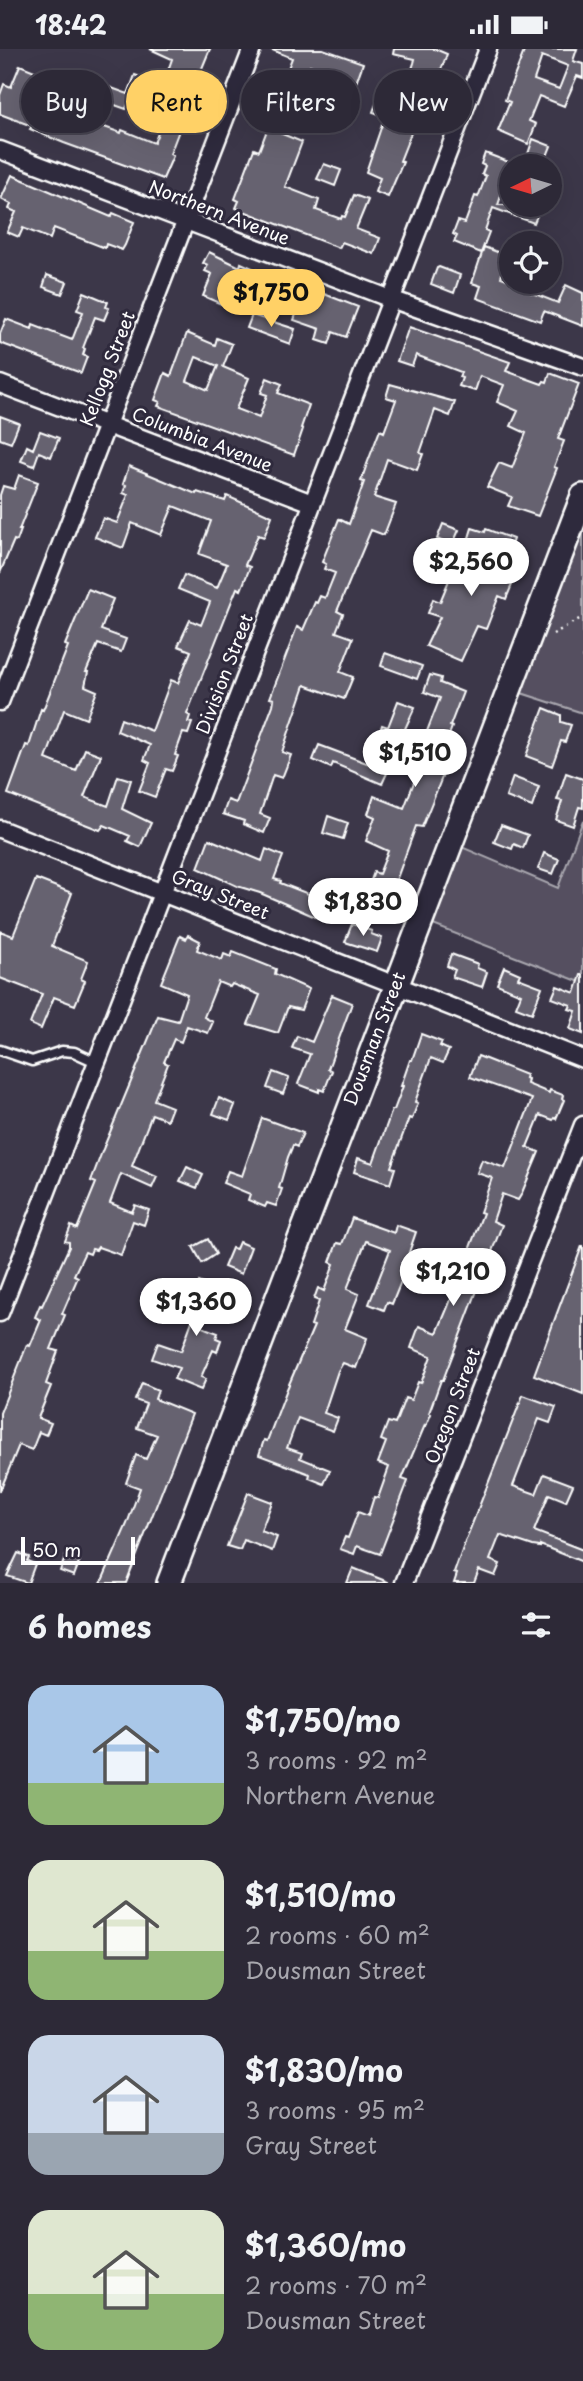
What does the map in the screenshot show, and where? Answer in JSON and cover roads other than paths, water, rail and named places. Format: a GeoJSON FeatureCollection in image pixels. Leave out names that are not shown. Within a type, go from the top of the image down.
{"type":"FeatureCollection","features":[{"type":"Feature","properties":{"kind":"street","name":"Kellogg Street"},"geometry":{"type":"LineString","coordinates":[[0,702],[252,49]]}},
{"type":"Feature","properties":{"kind":"street","name":"Division Street"},"geometry":{"type":"LineString","coordinates":[[0,1313],[488,49]]}},
{"type":"Feature","properties":{"kind":"street","name":"Northern Avenue"},"geometry":{"type":"LineString","coordinates":[[0,150],[391,299],[583,367]]}},
{"type":"Feature","properties":{"kind":"street","name":"Columbia Avenue"},"geometry":{"type":"LineString","coordinates":[[0,384],[312,503]]}},
{"type":"Feature","properties":{"kind":"street","name":"Dousman Street"},"geometry":{"type":"LineString","coordinates":[[169,1583],[583,496]]}},
{"type":"Feature","properties":{"kind":"street","name":"Gray Street"},"geometry":{"type":"LineString","coordinates":[[0,829],[583,1059]]}},
{"type":"Feature","properties":{"kind":"street","name":"Oregon Street"},"geometry":{"type":"LineString","coordinates":[[404,1583],[583,1125]]}},
{"type":"Feature","properties":{"kind":"lane"},"geometry":{"type":"LineString","coordinates":[[0,1050],[32,1061],[62,1051],[74,1052],[96,1062]]}}]}
